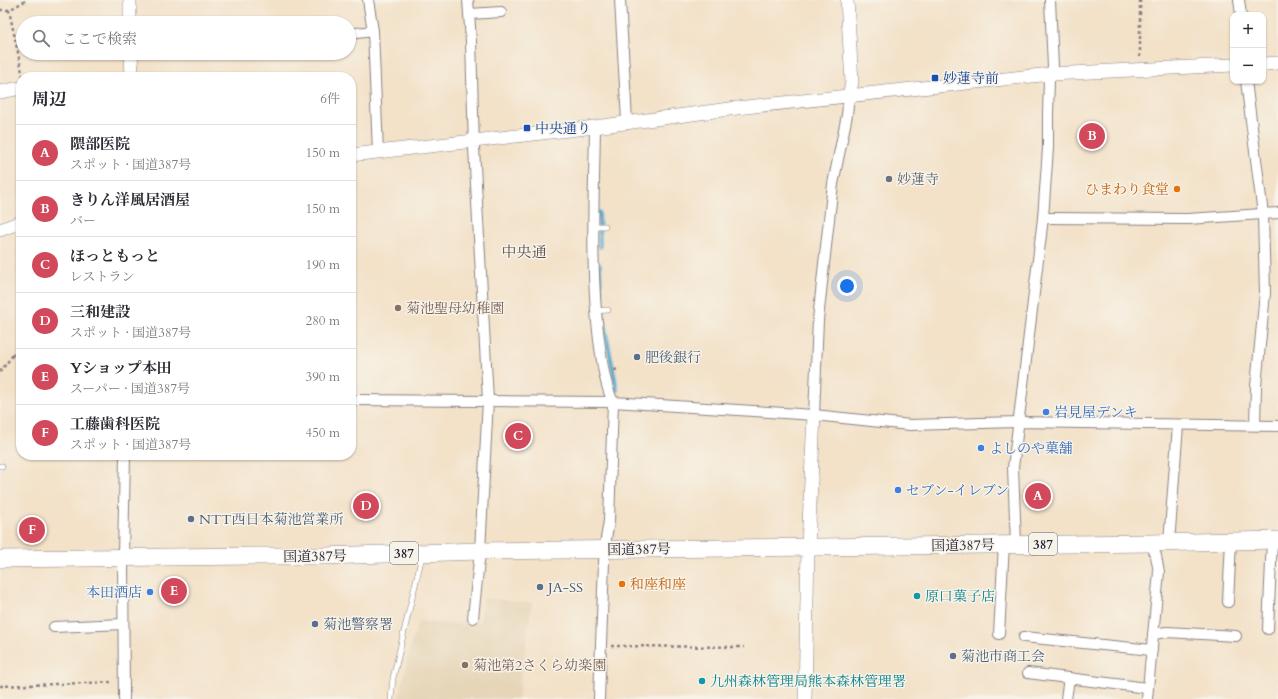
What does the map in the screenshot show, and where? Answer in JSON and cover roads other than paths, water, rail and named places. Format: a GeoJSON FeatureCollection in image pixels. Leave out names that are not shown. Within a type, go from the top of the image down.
{"type":"FeatureCollection","features":[{"type":"Feature","properties":{"kind":"highway","name":"国道387号"},"geometry":{"type":"LineString","coordinates":[[0,560],[123,557],[324,556],[606,549],[1169,543],[1275,540]]}},
{"type":"Feature","properties":{"kind":"street"},"geometry":{"type":"LineString","coordinates":[[130,0],[130,16]]}},
{"type":"Feature","properties":{"kind":"street"},"geometry":{"type":"LineString","coordinates":[[368,0],[373,31],[378,152]]}},
{"type":"Feature","properties":{"kind":"street"},"geometry":{"type":"LineString","coordinates":[[620,0],[627,122]]}},
{"type":"Feature","properties":{"kind":"street"},"geometry":{"type":"LineString","coordinates":[[805,699],[808,547],[818,320],[833,184],[852,82],[847,0]]}},
{"type":"Feature","properties":{"kind":"street"},"geometry":{"type":"LineString","coordinates":[[999,634],[1010,544],[1013,468],[1043,218],[1048,148],[1049,79],[1052,67],[1050,0]]}},
{"type":"Feature","properties":{"kind":"street"},"geometry":{"type":"LineString","coordinates":[[1239,0],[1241,12]]}},
{"type":"Feature","properties":{"kind":"street"},"geometry":{"type":"LineString","coordinates":[[473,618],[480,551],[488,400],[474,140],[469,8],[501,12]]}},
{"type":"Feature","properties":{"kind":"street"},"geometry":{"type":"LineString","coordinates":[[356,33],[373,31]]}},
{"type":"Feature","properties":{"kind":"street"},"geometry":{"type":"LineString","coordinates":[[131,60],[132,72]]}},
{"type":"Feature","properties":{"kind":"street"},"geometry":{"type":"LineString","coordinates":[[1266,64],[1278,63]]}},
{"type":"Feature","properties":{"kind":"street"},"geometry":{"type":"LineString","coordinates":[[356,154],[595,127],[737,108],[1051,74],[1230,65]]}},
{"type":"Feature","properties":{"kind":"street"},"geometry":{"type":"LineString","coordinates":[[1246,84],[1263,214],[1265,293],[1256,386],[1255,425]]}},
{"type":"Feature","properties":{"kind":"street"},"geometry":{"type":"LineString","coordinates":[[0,92],[16,89]]}},
{"type":"Feature","properties":{"kind":"street"},"geometry":{"type":"LineString","coordinates":[[595,127],[595,311],[607,390],[613,402],[610,521],[606,538],[600,646],[599,699]]}},
{"type":"Feature","properties":{"kind":"street"},"geometry":{"type":"LineString","coordinates":[[1043,218],[1188,219],[1278,213]]}},
{"type":"Feature","properties":{"kind":"street"},"geometry":{"type":"LineString","coordinates":[[0,230],[16,224]]}},
{"type":"Feature","properties":{"kind":"street"},"geometry":{"type":"LineString","coordinates":[[356,400],[613,402],[814,415],[910,425],[1018,422],[1278,426]]}},
{"type":"Feature","properties":{"kind":"street"},"geometry":{"type":"LineString","coordinates":[[1169,543],[1178,425]]}},
{"type":"Feature","properties":{"kind":"street"},"geometry":{"type":"LineString","coordinates":[[124,699],[123,557],[125,460]]}},
{"type":"Feature","properties":{"kind":"street"},"geometry":{"type":"LineString","coordinates":[[1268,629],[1275,540]]}},
{"type":"Feature","properties":{"kind":"street"},"geometry":{"type":"LineString","coordinates":[[1228,602],[1231,541]]}},
{"type":"Feature","properties":{"kind":"street"},"geometry":{"type":"LineString","coordinates":[[1147,699],[1159,572],[1156,556],[1151,543]]}},
{"type":"Feature","properties":{"kind":"street"},"geometry":{"type":"LineString","coordinates":[[54,627],[124,624]]}},
{"type":"Feature","properties":{"kind":"street"},"geometry":{"type":"LineString","coordinates":[[1153,634],[1167,632],[1236,636]]}},
{"type":"Feature","properties":{"kind":"street"},"geometry":{"type":"LineString","coordinates":[[1024,637],[1152,650]]}},
{"type":"Feature","properties":{"kind":"street"},"geometry":{"type":"LineString","coordinates":[[1028,673],[1147,688]]}},
{"type":"Feature","properties":{"kind":"street"},"geometry":{"type":"LineString","coordinates":[[1066,699],[1069,678]]}},
{"type":"Feature","properties":{"kind":"lane"},"geometry":{"type":"LineString","coordinates":[[594,226],[605,226]]}},
{"type":"Feature","properties":{"kind":"lane"},"geometry":{"type":"LineString","coordinates":[[595,311],[608,310]]}},
{"type":"Feature","properties":{"kind":"lane"},"geometry":{"type":"LineString","coordinates":[[391,699],[393,678],[423,553]]}},
{"type":"Feature","properties":{"kind":"waterway"},"geometry":{"type":"LineString","coordinates":[[599,212],[600,247]]}},
{"type":"Feature","properties":{"kind":"waterway"},"geometry":{"type":"LineString","coordinates":[[600,265],[601,304],[617,390]]}},
{"type":"Feature","properties":{"kind":"place","name":"妙蓮寺前"},"geometry":{"type":"Point","coordinates":[935,78]}},
{"type":"Feature","properties":{"kind":"place","name":"中央通り"},"geometry":{"type":"Point","coordinates":[527,128]}},
{"type":"Feature","properties":{"kind":"place","name":"きりん洋風居酒屋"},"geometry":{"type":"Point","coordinates":[1092,136]}},
{"type":"Feature","properties":{"kind":"place","name":"妙蓮寺"},"geometry":{"type":"Point","coordinates":[889,179]}},
{"type":"Feature","properties":{"kind":"place","name":"ひまわり食堂"},"geometry":{"type":"Point","coordinates":[1177,189]}},
{"type":"Feature","properties":{"kind":"place","name":"菊池聖母幼稚園"},"geometry":{"type":"Point","coordinates":[398,308]}},
{"type":"Feature","properties":{"kind":"place","name":"肥後銀行"},"geometry":{"type":"Point","coordinates":[637,357]}},
{"type":"Feature","properties":{"kind":"place","name":"岩見屋デンキ"},"geometry":{"type":"Point","coordinates":[1046,412]}},
{"type":"Feature","properties":{"kind":"place","name":"ほっともっと"},"geometry":{"type":"Point","coordinates":[518,436]}},
{"type":"Feature","properties":{"kind":"place","name":"よしのや菓舗"},"geometry":{"type":"Point","coordinates":[981,448]}},
{"type":"Feature","properties":{"kind":"place","name":"セブン-イレブン"},"geometry":{"type":"Point","coordinates":[898,490]}},
{"type":"Feature","properties":{"kind":"place","name":"隈部医院"},"geometry":{"type":"Point","coordinates":[1038,496]}},
{"type":"Feature","properties":{"kind":"place","name":"三和建設"},"geometry":{"type":"Point","coordinates":[366,506]}},
{"type":"Feature","properties":{"kind":"place","name":"NTT西日本菊池営業所"},"geometry":{"type":"Point","coordinates":[191,519]}},
{"type":"Feature","properties":{"kind":"place","name":"工藤歯科医院"},"geometry":{"type":"Point","coordinates":[32,530]}},
{"type":"Feature","properties":{"kind":"place","name":"和座和座"},"geometry":{"type":"Point","coordinates":[622,584]}},
{"type":"Feature","properties":{"kind":"place","name":"JA-SS"},"geometry":{"type":"Point","coordinates":[540,587]}},
{"type":"Feature","properties":{"kind":"place","name":"Yショップ本田"},"geometry":{"type":"Point","coordinates":[174,591]}},
{"type":"Feature","properties":{"kind":"place","name":"本田酒店"},"geometry":{"type":"Point","coordinates":[150,592]}},
{"type":"Feature","properties":{"kind":"place","name":"原口菓子店"},"geometry":{"type":"Point","coordinates":[917,596]}},
{"type":"Feature","properties":{"kind":"place","name":"菊池警察署"},"geometry":{"type":"Point","coordinates":[315,624]}},
{"type":"Feature","properties":{"kind":"place","name":"菊池市商工会"},"geometry":{"type":"Point","coordinates":[953,656]}},
{"type":"Feature","properties":{"kind":"place","name":"菊池第2さくら幼楽園"},"geometry":{"type":"Point","coordinates":[465,665]}},
{"type":"Feature","properties":{"kind":"place","name":"九州森林管理局熊本森林管理署"},"geometry":{"type":"Point","coordinates":[702,681]}},
{"type":"Feature","properties":{"kind":"district","name":"中央通"},"geometry":{"type":"Point","coordinates":[524,252]}}]}
